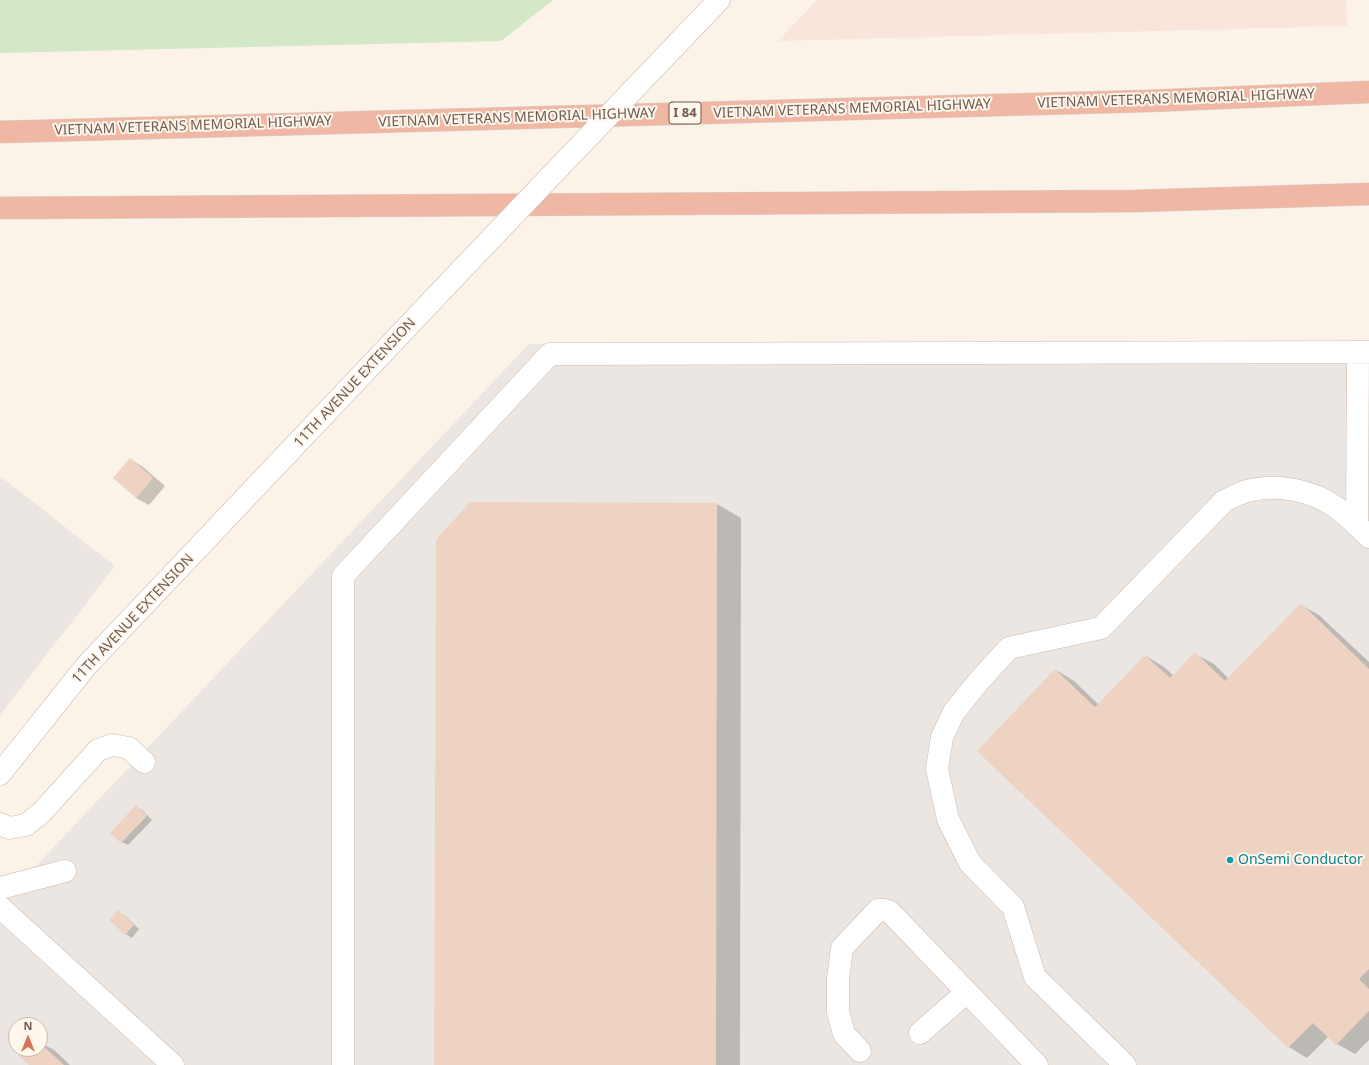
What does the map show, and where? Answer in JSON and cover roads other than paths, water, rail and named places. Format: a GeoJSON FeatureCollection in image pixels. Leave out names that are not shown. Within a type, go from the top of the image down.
{"type":"FeatureCollection","features":[{"type":"Feature","properties":{"kind":"highway","name":"VIETNAM VETERANS MEMORIAL HIGHWAY"},"geometry":{"type":"LineString","coordinates":[[0,132],[1123,101],[1369,92]]}},
{"type":"Feature","properties":{"kind":"highway"},"geometry":{"type":"LineString","coordinates":[[0,208],[1126,201],[1369,194]]}},
{"type":"Feature","properties":{"kind":"street","name":"11TH AVENUE EXTENSION"},"geometry":{"type":"LineString","coordinates":[[0,774],[87,666],[463,268],[719,0]]}},
{"type":"Feature","properties":{"kind":"street"},"geometry":{"type":"LineString","coordinates":[[343,1065],[343,576],[550,354],[1363,352],[1363,532]]}},
{"type":"Feature","properties":{"kind":"street"},"geometry":{"type":"LineString","coordinates":[[1126,1065],[1034,977],[1012,907],[970,863],[948,819],[937,769],[942,737],[954,712],[978,681],[1009,648],[1101,628],[1224,502],[1245,491],[1262,488],[1280,488],[1317,496],[1337,508],[1363,532]]}},
{"type":"Feature","properties":{"kind":"street"},"geometry":{"type":"LineString","coordinates":[[0,824],[9,828],[26,825],[42,812],[98,750],[112,744],[129,748],[144,762]]}},
{"type":"Feature","properties":{"kind":"street"},"geometry":{"type":"LineString","coordinates":[[0,888],[65,871]]}},
{"type":"Feature","properties":{"kind":"street"},"geometry":{"type":"LineString","coordinates":[[0,907],[173,1065]]}},
{"type":"Feature","properties":{"kind":"street"},"geometry":{"type":"LineString","coordinates":[[860,1051],[844,1034],[838,1012],[840,955],[842,948],[878,910],[884,910],[890,912],[1037,1065]]}},
{"type":"Feature","properties":{"kind":"street"},"geometry":{"type":"LineString","coordinates":[[920,1033],[967,992]]}},
{"type":"Feature","properties":{"kind":"place","name":"OnSemi Conductor"},"geometry":{"type":"Point","coordinates":[1230,860]}}]}
